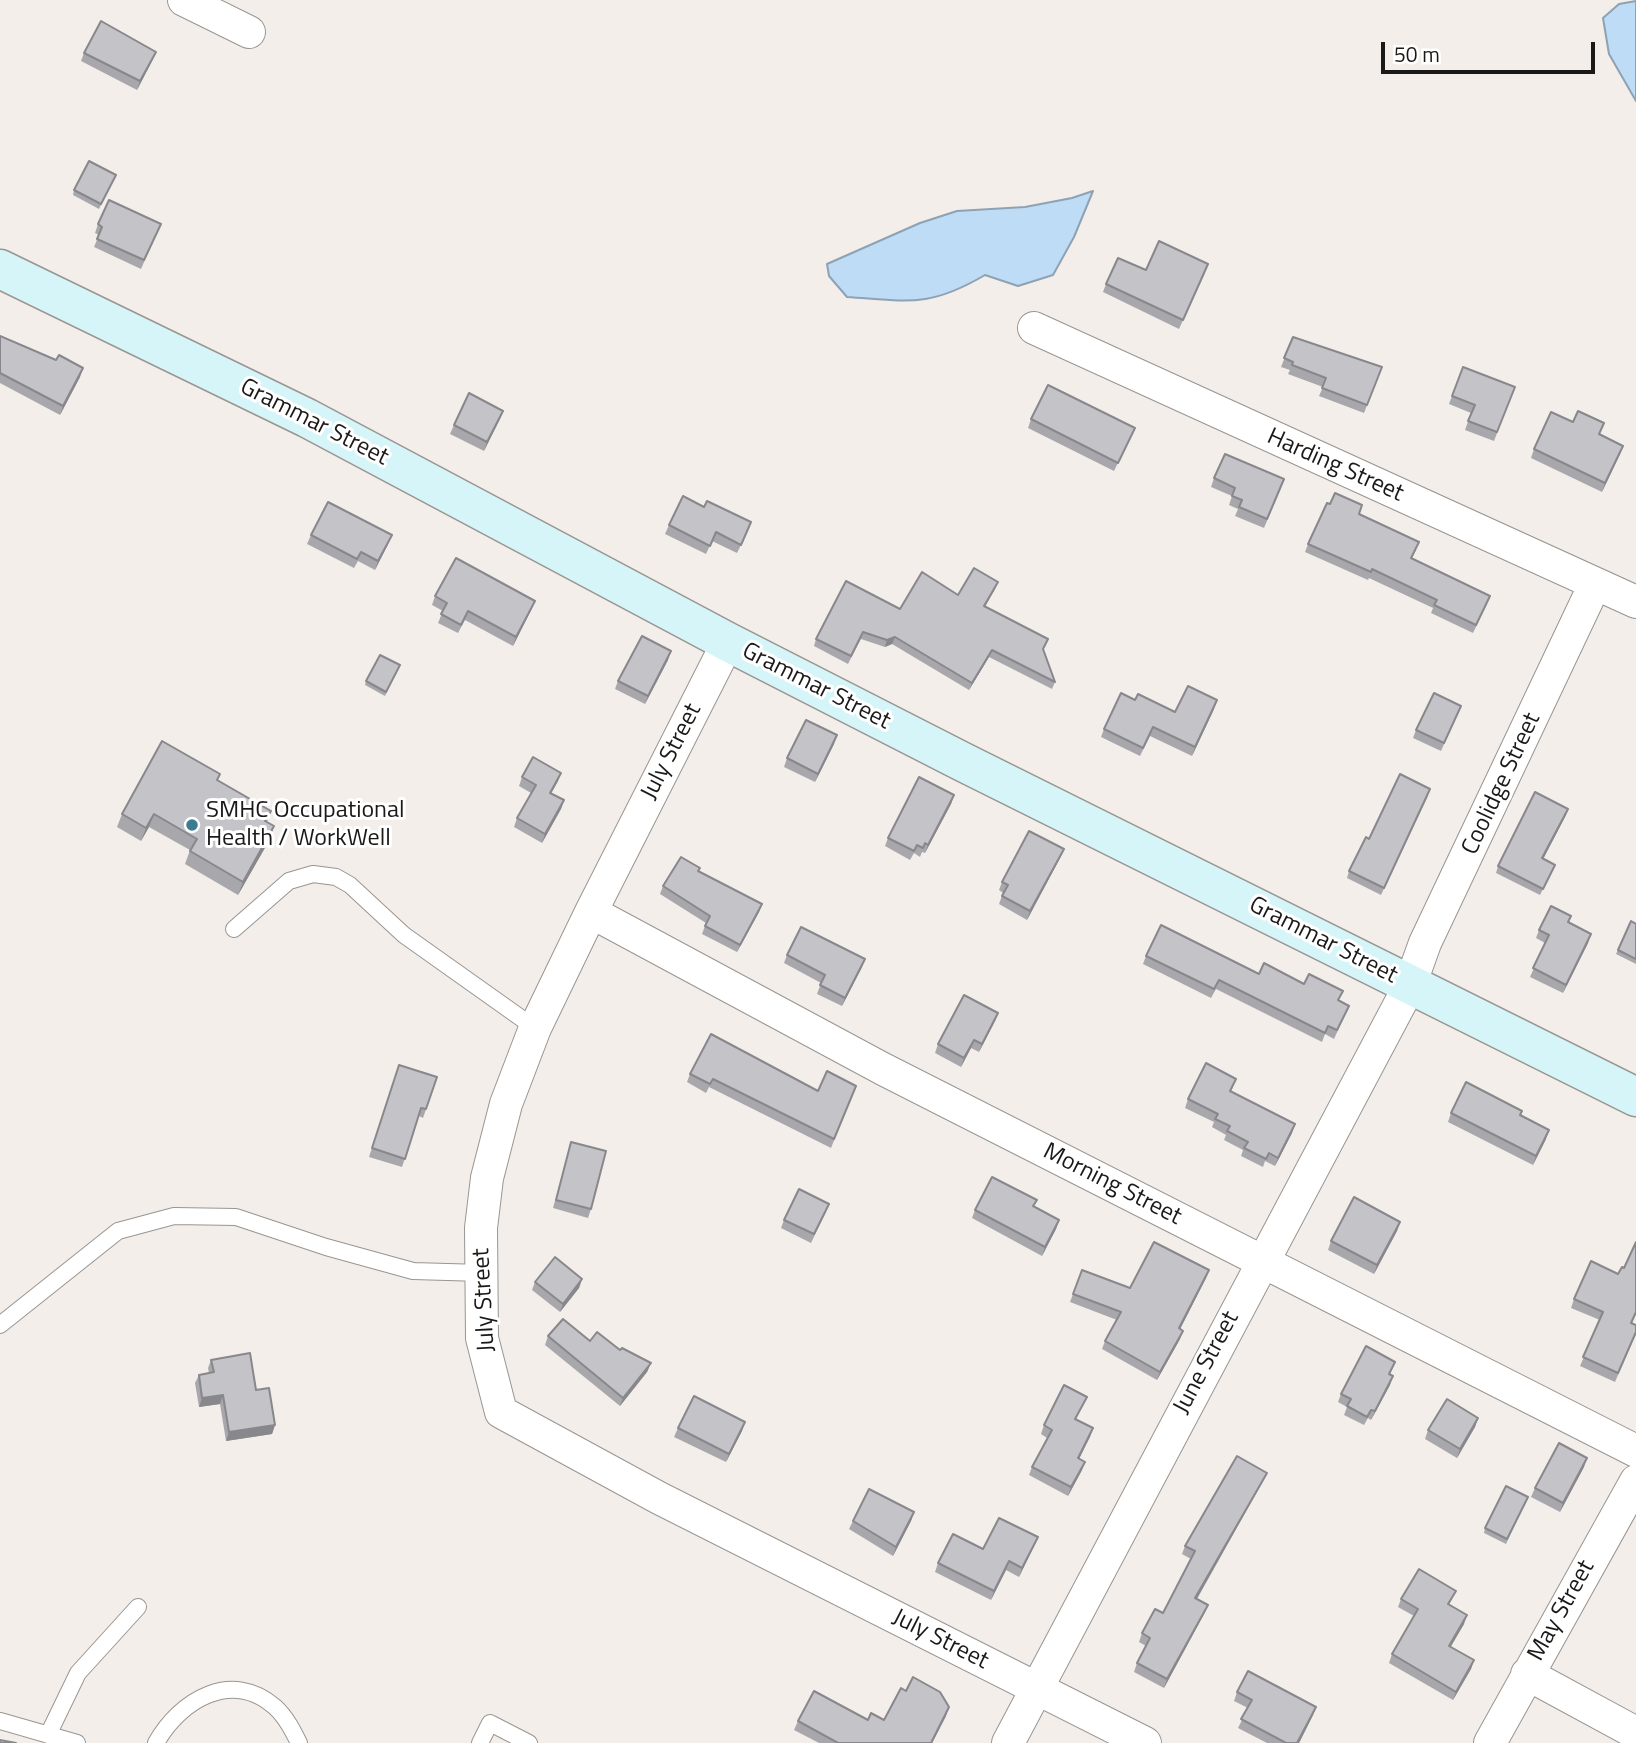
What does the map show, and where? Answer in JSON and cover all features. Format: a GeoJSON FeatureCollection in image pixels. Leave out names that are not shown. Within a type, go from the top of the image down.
{"type":"FeatureCollection","features":[{"type":"Feature","properties":{"kind":"street"},"geometry":{"type":"LineString","coordinates":[[184,0],[248,32]]}},
{"type":"Feature","properties":{"kind":"street","name":"Grammar Street"},"geometry":{"type":"LineString","coordinates":[[0,269],[307,418],[728,642],[1072,818],[1636,1097]]}},
{"type":"Feature","properties":{"kind":"street","name":"Harding Street"},"geometry":{"type":"LineString","coordinates":[[1034,328],[1636,602]]}},
{"type":"Feature","properties":{"kind":"street","name":"Coolidge Street"},"geometry":{"type":"LineString","coordinates":[[1410,985],[1425,943],[1595,584]]}},
{"type":"Feature","properties":{"kind":"street","name":"July Street"},"geometry":{"type":"LineString","coordinates":[[728,642],[535,1028],[506,1104],[487,1178],[481,1228],[482,1338],[501,1412],[659,1498],[1145,1743]]}},
{"type":"Feature","properties":{"kind":"street","name":"Morning Street"},"geometry":{"type":"LineString","coordinates":[[591,912],[850,1051],[1636,1451]]}},
{"type":"Feature","properties":{"kind":"street","name":"June Street"},"geometry":{"type":"LineString","coordinates":[[1008,1743],[1260,1262],[1410,985]]}},
{"type":"Feature","properties":{"kind":"street","name":"May Street"},"geometry":{"type":"LineString","coordinates":[[1490,1743],[1636,1481]]}},
{"type":"Feature","properties":{"kind":"street"},"geometry":{"type":"LineString","coordinates":[[1527,1674],[1636,1733]]}},
{"type":"Feature","properties":{"kind":"lane"},"geometry":{"type":"LineString","coordinates":[[233,929],[289,881],[313,874],[336,877],[349,885],[404,936],[535,1028]]}},
{"type":"Feature","properties":{"kind":"lane"},"geometry":{"type":"LineString","coordinates":[[0,1325],[118,1231],[174,1216],[236,1217],[326,1247],[413,1271],[482,1273]]}},
{"type":"Feature","properties":{"kind":"lane"},"geometry":{"type":"LineString","coordinates":[[48,1735],[78,1673],[138,1608]]}},
{"type":"Feature","properties":{"kind":"lane"},"geometry":{"type":"LineString","coordinates":[[156,1743],[167,1724],[185,1705],[213,1693],[242,1689],[260,1696],[277,1709],[299,1743]]}},
{"type":"Feature","properties":{"kind":"lane"},"geometry":{"type":"LineString","coordinates":[[0,1721],[77,1743]]}},
{"type":"Feature","properties":{"kind":"lane"},"geometry":{"type":"LineString","coordinates":[[480,1743],[490,1723],[529,1743]]}},
{"type":"Feature","properties":{"kind":"water"},"geometry":{"type":"Polygon","coordinates":[[[1636,1],[1636,101],[1609,54],[1603,18],[1619,4],[1636,1]]]}},
{"type":"Feature","properties":{"kind":"water"},"geometry":{"type":"Polygon","coordinates":[[[1093,191],[1074,237],[1053,275],[1018,286],[985,275],[948,293],[918,300],[847,297],[829,276],[827,264],[920,223],[957,211],[1025,207],[1093,191]]]}},
{"type":"Feature","properties":{"kind":"building"},"geometry":{"type":"Polygon","coordinates":[[[101,21],[156,52],[140,81],[84,53],[101,21]]]}},
{"type":"Feature","properties":{"kind":"building"},"geometry":{"type":"Polygon","coordinates":[[[89,161],[116,175],[101,204],[74,190],[89,161]]]}},
{"type":"Feature","properties":{"kind":"building"},"geometry":{"type":"Polygon","coordinates":[[[109,200],[161,224],[144,260],[97,239],[102,227],[98,224],[109,200]]]}},
{"type":"Feature","properties":{"kind":"building"},"geometry":{"type":"Polygon","coordinates":[[[1159,241],[1208,264],[1183,320],[1106,284],[1118,258],[1146,270],[1159,241]]]}},
{"type":"Feature","properties":{"kind":"building"},"geometry":{"type":"Polygon","coordinates":[[[0,336],[56,360],[59,355],[83,368],[63,406],[0,373],[0,336]]]}},
{"type":"Feature","properties":{"kind":"building"},"geometry":{"type":"Polygon","coordinates":[[[1293,337],[1382,367],[1367,405],[1322,388],[1326,378],[1292,365],[1293,362],[1284,358],[1293,337]]]}},
{"type":"Feature","properties":{"kind":"building"},"geometry":{"type":"Polygon","coordinates":[[[1463,367],[1515,387],[1497,432],[1468,421],[1475,405],[1452,396],[1463,367]]]}},
{"type":"Feature","properties":{"kind":"building"},"geometry":{"type":"Polygon","coordinates":[[[1048,385],[1135,428],[1118,463],[1031,419],[1048,385]]]}},
{"type":"Feature","properties":{"kind":"building"},"geometry":{"type":"Polygon","coordinates":[[[469,393],[503,411],[487,442],[454,425],[469,393]]]}},
{"type":"Feature","properties":{"kind":"building"},"geometry":{"type":"Polygon","coordinates":[[[1578,411],[1604,423],[1599,434],[1623,446],[1605,483],[1534,449],[1551,412],[1573,422],[1578,411]]]}},
{"type":"Feature","properties":{"kind":"building"},"geometry":{"type":"Polygon","coordinates":[[[1225,454],[1284,479],[1267,519],[1239,507],[1242,500],[1232,496],[1235,488],[1214,478],[1225,454]]]}},
{"type":"Feature","properties":{"kind":"building"},"geometry":{"type":"Polygon","coordinates":[[[1335,493],[1362,505],[1359,514],[1419,542],[1411,558],[1490,596],[1476,625],[1434,605],[1437,600],[1372,569],[1371,572],[1308,544],[1327,503],[1330,504],[1335,493]]]}},
{"type":"Feature","properties":{"kind":"building"},"geometry":{"type":"Polygon","coordinates":[[[683,496],[704,507],[707,501],[751,522],[741,545],[716,532],[710,546],[669,525],[683,496]]]}},
{"type":"Feature","properties":{"kind":"building"},"geometry":{"type":"Polygon","coordinates":[[[328,502],[392,535],[378,561],[361,552],[357,559],[311,535],[328,502]]]}},
{"type":"Feature","properties":{"kind":"building"},"geometry":{"type":"Polygon","coordinates":[[[456,558],[535,601],[516,637],[468,611],[461,625],[441,614],[447,603],[435,596],[456,558]]]}},
{"type":"Feature","properties":{"kind":"building"},"geometry":{"type":"Polygon","coordinates":[[[974,568],[998,582],[984,606],[1048,639],[1043,649],[1055,682],[992,650],[972,683],[895,637],[887,640],[863,632],[851,656],[816,639],[846,581],[900,609],[922,572],[958,595],[974,568]]]}},
{"type":"Feature","properties":{"kind":"building"},"geometry":{"type":"Polygon","coordinates":[[[642,636],[671,651],[648,696],[618,681],[642,636]]]}},
{"type":"Feature","properties":{"kind":"building"},"geometry":{"type":"Polygon","coordinates":[[[380,655],[400,665],[386,692],[366,681],[380,655]]]}},
{"type":"Feature","properties":{"kind":"building"},"geometry":{"type":"Polygon","coordinates":[[[1188,686],[1217,700],[1195,747],[1153,727],[1143,748],[1104,729],[1121,693],[1135,700],[1138,694],[1175,712],[1188,686]]]}},
{"type":"Feature","properties":{"kind":"building"},"geometry":{"type":"Polygon","coordinates":[[[1434,693],[1461,706],[1444,743],[1416,730],[1434,693]]]}},
{"type":"Feature","properties":{"kind":"building"},"geometry":{"type":"Polygon","coordinates":[[[806,720],[837,735],[818,774],[787,758],[806,720]]]}},
{"type":"Feature","properties":{"kind":"building","name":"SMHC Occupational Health / WorkWell"},"geometry":{"type":"Polygon","coordinates":[[[162,741],[220,774],[217,780],[271,811],[265,821],[274,826],[243,882],[190,851],[197,839],[154,814],[146,828],[122,814],[162,741]]]}},
{"type":"Feature","properties":{"kind":"building"},"geometry":{"type":"Polygon","coordinates":[[[533,757],[561,773],[550,793],[564,800],[545,834],[517,818],[536,785],[522,777],[533,757]]]}},
{"type":"Feature","properties":{"kind":"building"},"geometry":{"type":"Polygon","coordinates":[[[1400,774],[1430,789],[1384,888],[1349,871],[1366,837],[1369,839],[1400,774]]]}},
{"type":"Feature","properties":{"kind":"building"},"geometry":{"type":"Polygon","coordinates":[[[919,777],[954,795],[928,845],[925,843],[923,848],[917,845],[914,851],[888,838],[919,777]]]}},
{"type":"Feature","properties":{"kind":"building"},"geometry":{"type":"Polygon","coordinates":[[[1535,792],[1568,809],[1542,858],[1555,865],[1543,889],[1498,866],[1535,792]]]}},
{"type":"Feature","properties":{"kind":"building"},"geometry":{"type":"Polygon","coordinates":[[[1029,831],[1064,849],[1030,911],[1002,896],[1008,885],[1002,882],[1029,831]]]}},
{"type":"Feature","properties":{"kind":"building"},"geometry":{"type":"Polygon","coordinates":[[[681,857],[700,868],[698,871],[762,904],[740,945],[705,926],[710,916],[663,886],[681,857]]]}},
{"type":"Feature","properties":{"kind":"building"},"geometry":{"type":"Polygon","coordinates":[[[1551,906],[1571,916],[1568,922],[1591,934],[1566,985],[1533,968],[1549,935],[1539,930],[1551,906]]]}},
{"type":"Feature","properties":{"kind":"building"},"geometry":{"type":"Polygon","coordinates":[[[1631,921],[1636,924],[1636,959],[1618,950],[1631,921]]]}},
{"type":"Feature","properties":{"kind":"building"},"geometry":{"type":"Polygon","coordinates":[[[1161,925],[1259,974],[1264,963],[1304,984],[1309,974],[1343,991],[1338,1000],[1349,1006],[1337,1030],[1328,1026],[1325,1033],[1219,980],[1214,989],[1146,956],[1161,925]]]}},
{"type":"Feature","properties":{"kind":"building"},"geometry":{"type":"Polygon","coordinates":[[[801,927],[865,959],[845,998],[820,985],[825,975],[787,955],[801,927]]]}},
{"type":"Feature","properties":{"kind":"building"},"geometry":{"type":"Polygon","coordinates":[[[964,995],[998,1013],[982,1044],[974,1040],[964,1058],[938,1044],[964,995]]]}},
{"type":"Feature","properties":{"kind":"building"},"geometry":{"type":"Polygon","coordinates":[[[711,1034],[818,1091],[827,1071],[856,1086],[834,1139],[713,1079],[710,1084],[690,1074],[711,1034]]]}},
{"type":"Feature","properties":{"kind":"building"},"geometry":{"type":"Polygon","coordinates":[[[1206,1063],[1236,1079],[1230,1091],[1295,1124],[1278,1158],[1269,1153],[1266,1159],[1244,1148],[1248,1142],[1227,1131],[1230,1126],[1215,1119],[1218,1114],[1188,1099],[1206,1063]]]}},
{"type":"Feature","properties":{"kind":"building"},"geometry":{"type":"Polygon","coordinates":[[[399,1065],[437,1077],[426,1109],[421,1108],[405,1159],[372,1148],[399,1065]]]}},
{"type":"Feature","properties":{"kind":"building"},"geometry":{"type":"Polygon","coordinates":[[[1466,1082],[1522,1111],[1520,1115],[1549,1130],[1536,1156],[1451,1113],[1466,1082]]]}},
{"type":"Feature","properties":{"kind":"building"},"geometry":{"type":"Polygon","coordinates":[[[571,1142],[606,1151],[591,1209],[556,1200],[571,1142]]]}},
{"type":"Feature","properties":{"kind":"building"},"geometry":{"type":"Polygon","coordinates":[[[992,1177],[1037,1200],[1033,1206],[1059,1220],[1045,1247],[975,1210],[992,1177]]]}},
{"type":"Feature","properties":{"kind":"building"},"geometry":{"type":"Polygon","coordinates":[[[799,1189],[829,1204],[814,1234],[784,1220],[799,1189]]]}},
{"type":"Feature","properties":{"kind":"building"},"geometry":{"type":"Polygon","coordinates":[[[1354,1197],[1400,1222],[1377,1265],[1331,1241],[1354,1197]]]}},
{"type":"Feature","properties":{"kind":"building"},"geometry":{"type":"Polygon","coordinates":[[[1154,1242],[1209,1270],[1179,1328],[1183,1331],[1160,1372],[1105,1341],[1121,1312],[1073,1294],[1082,1270],[1130,1288],[1154,1242]]]}},
{"type":"Feature","properties":{"kind":"building"},"geometry":{"type":"Polygon","coordinates":[[[1636,1242],[1636,1312],[1631,1323],[1636,1325],[1636,1332],[1618,1373],[1583,1357],[1603,1312],[1574,1299],[1591,1261],[1618,1274],[1622,1267],[1624,1268],[1636,1242]]]}},
{"type":"Feature","properties":{"kind":"building"},"geometry":{"type":"Polygon","coordinates":[[[555,1257],[582,1279],[563,1304],[535,1282],[555,1257]]]}},
{"type":"Feature","properties":{"kind":"building"},"geometry":{"type":"Polygon","coordinates":[[[563,1319],[590,1341],[597,1332],[620,1350],[622,1348],[651,1363],[623,1398],[548,1336],[563,1319]]]}},
{"type":"Feature","properties":{"kind":"building"},"geometry":{"type":"Polygon","coordinates":[[[1366,1346],[1395,1362],[1389,1374],[1393,1376],[1375,1411],[1371,1410],[1367,1417],[1347,1406],[1351,1399],[1341,1394],[1366,1346]]]}},
{"type":"Feature","properties":{"kind":"building"},"geometry":{"type":"Polygon","coordinates":[[[250,1353],[256,1390],[269,1388],[275,1425],[229,1432],[223,1395],[202,1398],[199,1375],[214,1372],[211,1360],[250,1353]]]}},
{"type":"Feature","properties":{"kind":"building"},"geometry":{"type":"Polygon","coordinates":[[[1064,1385],[1087,1397],[1075,1419],[1093,1428],[1078,1458],[1085,1462],[1071,1487],[1032,1467],[1052,1430],[1044,1425],[1064,1385]]]}},
{"type":"Feature","properties":{"kind":"building"},"geometry":{"type":"Polygon","coordinates":[[[694,1396],[745,1422],[729,1454],[678,1428],[694,1396]]]}},
{"type":"Feature","properties":{"kind":"building"},"geometry":{"type":"Polygon","coordinates":[[[1447,1399],[1478,1418],[1460,1449],[1428,1430],[1447,1399]]]}},
{"type":"Feature","properties":{"kind":"building"},"geometry":{"type":"Polygon","coordinates":[[[1559,1443],[1587,1458],[1563,1503],[1535,1488],[1559,1443]]]}},
{"type":"Feature","properties":{"kind":"building"},"geometry":{"type":"Polygon","coordinates":[[[1237,1456],[1267,1473],[1195,1598],[1208,1605],[1167,1679],[1137,1663],[1150,1638],[1142,1633],[1155,1609],[1163,1613],[1195,1551],[1185,1546],[1237,1456]]]}},
{"type":"Feature","properties":{"kind":"building"},"geometry":{"type":"Polygon","coordinates":[[[1506,1486],[1528,1497],[1507,1539],[1485,1528],[1506,1486]]]}},
{"type":"Feature","properties":{"kind":"building"},"geometry":{"type":"Polygon","coordinates":[[[869,1489],[914,1512],[896,1547],[853,1521],[869,1489]]]}},
{"type":"Feature","properties":{"kind":"building"},"geometry":{"type":"Polygon","coordinates":[[[999,1518],[1038,1537],[1022,1568],[1009,1561],[994,1591],[938,1563],[953,1534],[983,1549],[999,1518]]]}},
{"type":"Feature","properties":{"kind":"building"},"geometry":{"type":"Polygon","coordinates":[[[1419,1569],[1456,1591],[1448,1604],[1467,1615],[1449,1646],[1474,1660],[1456,1692],[1392,1654],[1418,1609],[1401,1599],[1419,1569]]]}},
{"type":"Feature","properties":{"kind":"building"},"geometry":{"type":"Polygon","coordinates":[[[1248,1671],[1316,1707],[1297,1743],[1286,1743],[1241,1719],[1252,1700],[1237,1692],[1248,1671]]]}},
{"type":"Feature","properties":{"kind":"building"},"geometry":{"type":"Polygon","coordinates":[[[913,1677],[940,1692],[949,1707],[931,1743],[838,1743],[798,1721],[814,1691],[868,1720],[871,1713],[884,1720],[901,1688],[906,1691],[913,1677]]]}},
{"type":"Feature","properties":{"kind":"place","name":"SMHC Occupational Health / WorkWell"},"geometry":{"type":"Point","coordinates":[192,825]}}]}
